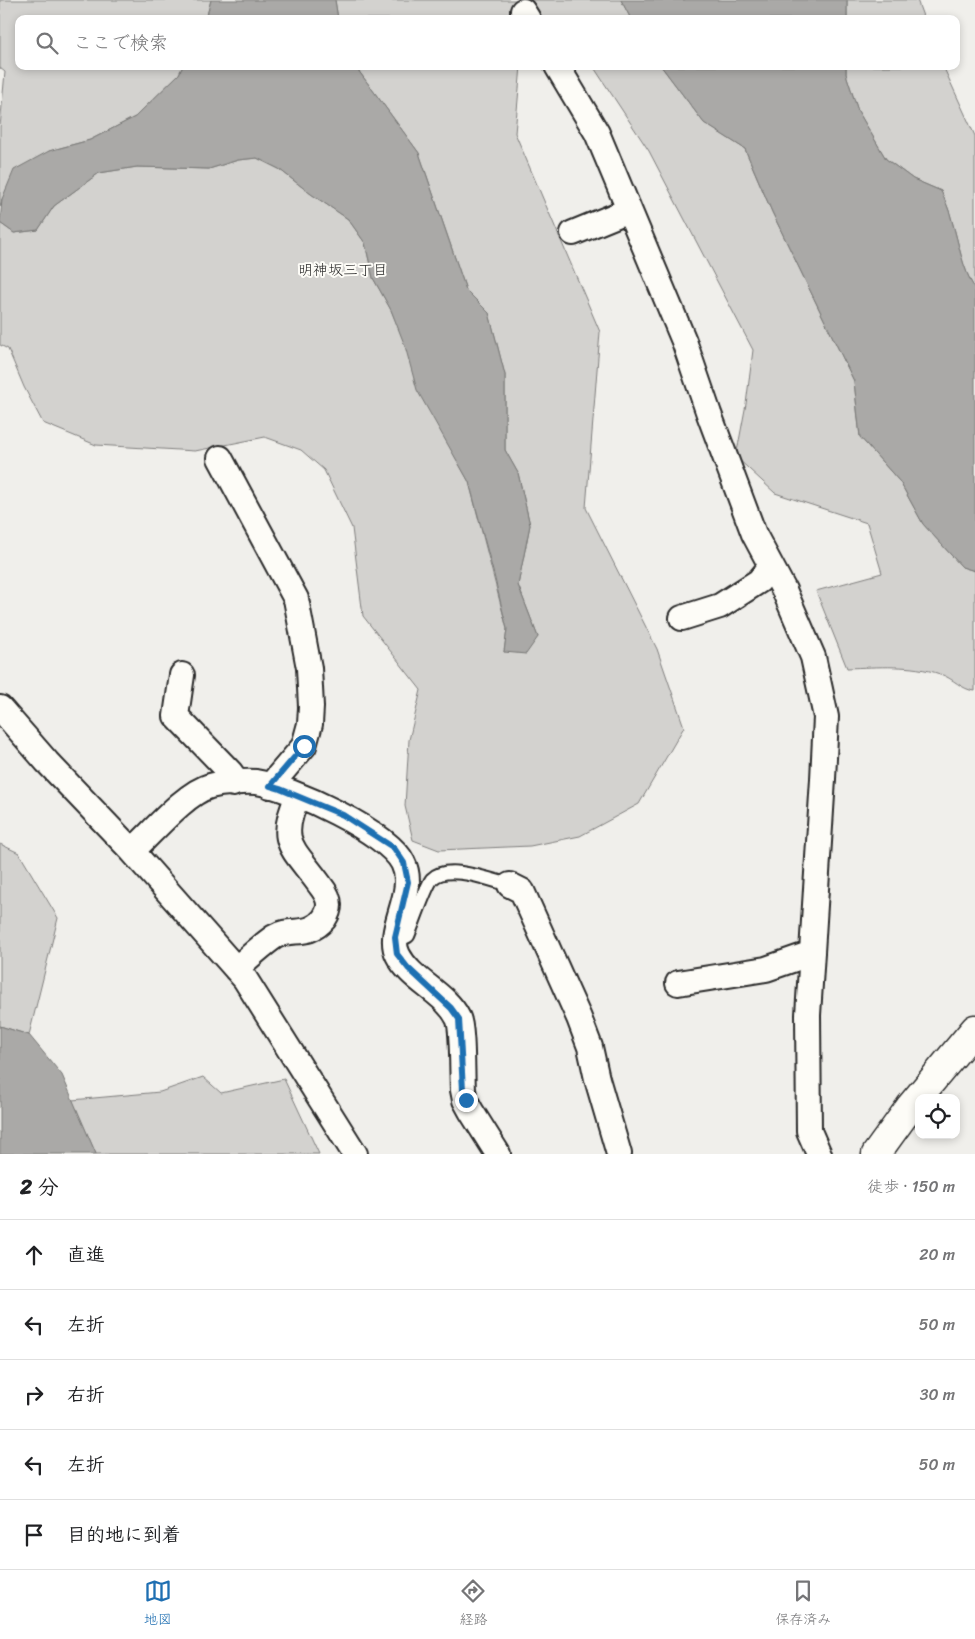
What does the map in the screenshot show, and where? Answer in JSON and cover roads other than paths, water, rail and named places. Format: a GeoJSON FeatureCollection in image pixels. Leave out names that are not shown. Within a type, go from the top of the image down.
{"type":"FeatureCollection","features":[{"type":"Feature","properties":{"kind":"street"},"geometry":{"type":"LineString","coordinates":[[559,70],[597,133],[684,342],[754,534],[784,590],[814,657],[826,718],[808,1015],[809,1131],[819,1154]]}},
{"type":"Feature","properties":{"kind":"street"},"geometry":{"type":"LineString","coordinates":[[573,233],[630,210]]}},
{"type":"Feature","properties":{"kind":"street"},"geometry":{"type":"LineString","coordinates":[[220,458],[296,600],[309,668],[310,724],[304,746],[270,786]]}},
{"type":"Feature","properties":{"kind":"street"},"geometry":{"type":"LineString","coordinates":[[682,618],[720,606],[759,581],[771,566]]}},
{"type":"Feature","properties":{"kind":"street"},"geometry":{"type":"LineString","coordinates":[[182,675],[176,716],[231,773],[232,784]]}},
{"type":"Feature","properties":{"kind":"street"},"geometry":{"type":"LineString","coordinates":[[0,708],[245,979],[355,1154]]}},
{"type":"Feature","properties":{"kind":"street"},"geometry":{"type":"LineString","coordinates":[[132,852],[184,800],[209,786],[254,782],[298,796],[343,815],[394,848],[404,863],[408,882],[395,937],[397,954],[408,968],[451,1008],[459,1019],[463,1090],[466,1100],[498,1154]]}},
{"type":"Feature","properties":{"kind":"street"},"geometry":{"type":"LineString","coordinates":[[236,969],[276,936],[288,932],[307,932],[320,924],[326,916],[329,906],[325,892],[297,856],[288,839],[288,822],[298,796]]}},
{"type":"Feature","properties":{"kind":"street"},"geometry":{"type":"LineString","coordinates":[[510,884],[522,890],[579,1018],[590,1047],[618,1154]]}},
{"type":"Feature","properties":{"kind":"street"},"geometry":{"type":"LineString","coordinates":[[678,983],[766,969],[812,953]]}},
{"type":"Feature","properties":{"kind":"street"},"geometry":{"type":"LineString","coordinates":[[876,1154],[910,1107],[975,1029]]}},
{"type":"Feature","properties":{"kind":"lane"},"geometry":{"type":"LineString","coordinates":[[396,942],[408,936],[431,880],[440,872],[454,871],[510,884]]}},
{"type":"Feature","properties":{"kind":"district","name":"明神坂三丁目"},"geometry":{"type":"Point","coordinates":[343,270]}}]}
